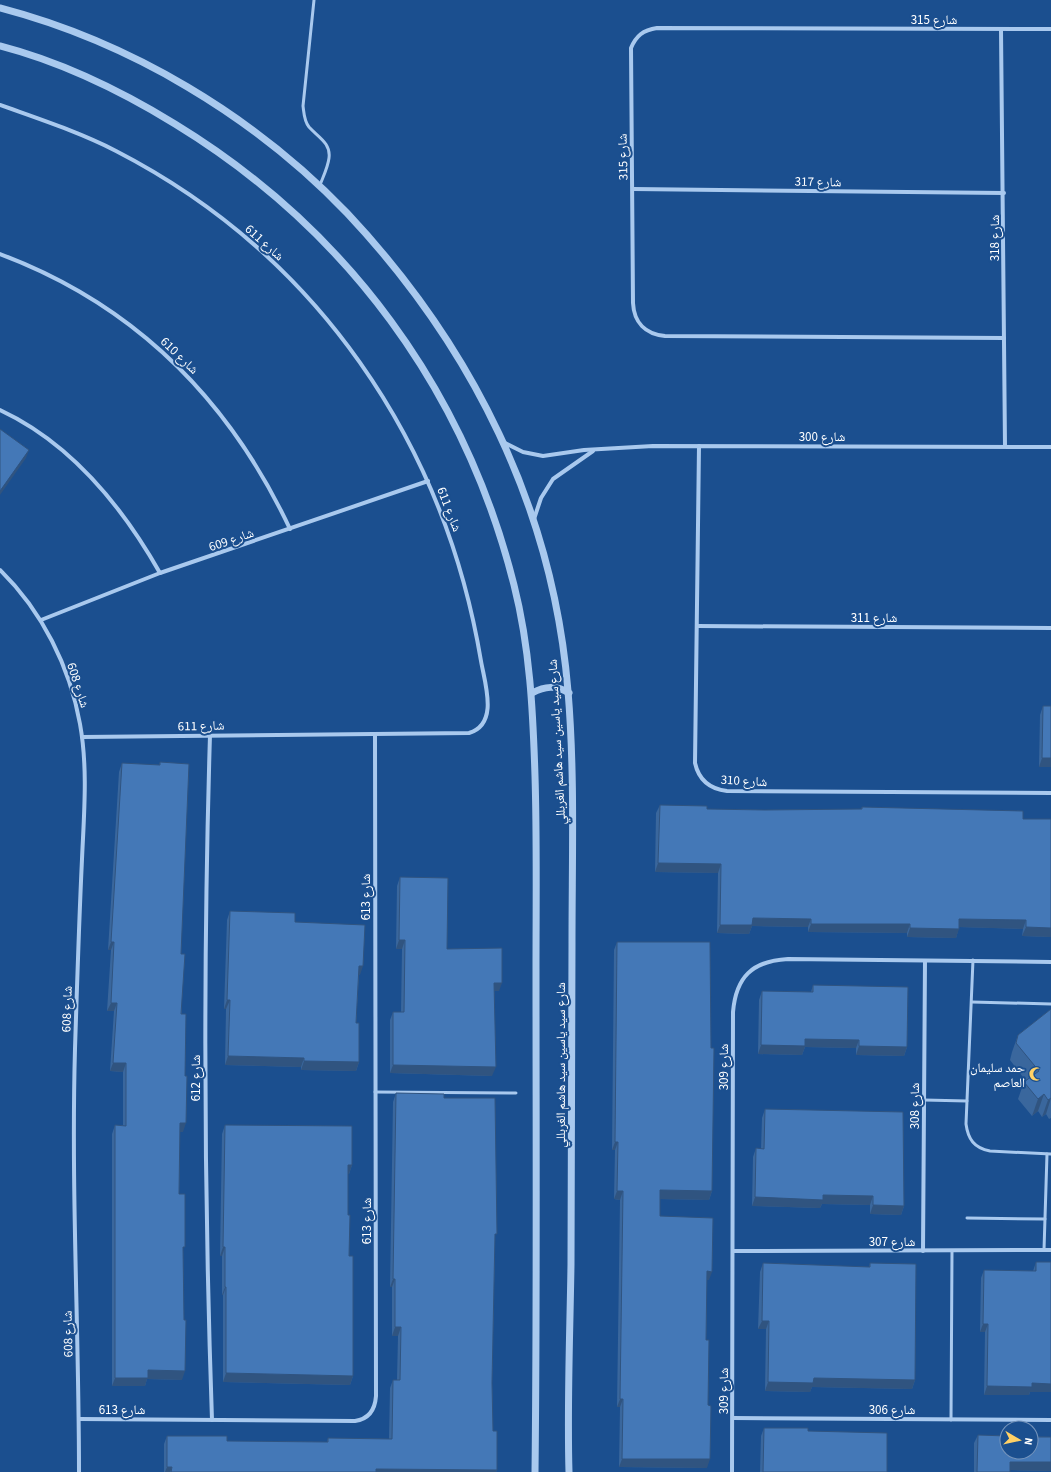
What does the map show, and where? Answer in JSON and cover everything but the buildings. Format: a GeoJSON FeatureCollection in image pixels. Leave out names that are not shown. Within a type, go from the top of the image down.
{"type":"FeatureCollection","features":[{"type":"Feature","properties":{"kind":"street","name":"شارع سيد ياسين سيد هاشم الغربللي"},"geometry":{"type":"LineString","coordinates":[[0,8],[82,36],[176,80],[240,121],[270,144],[320,187],[368,235],[422,302],[465,367],[505,443],[534,520],[556,600],[569,693],[572,826],[569,1472]]}},
{"type":"Feature","properties":{"kind":"street","name":"شارع 315"},"geometry":{"type":"LineString","coordinates":[[1004,338],[665,336],[650,333],[639,324],[633,310],[631,56],[634,42],[643,32],[657,28],[1051,29]]}},
{"type":"Feature","properties":{"kind":"street","name":"شارع 318"},"geometry":{"type":"LineString","coordinates":[[1001,30],[1004,193],[1005,446]]}},
{"type":"Feature","properties":{"kind":"street","name":"شارع سيد ياسين سيد هاشم الغربللي"},"geometry":{"type":"LineString","coordinates":[[0,46],[58,65],[93,80],[159,114],[198,138],[237,165],[300,217],[334,252],[374,298],[414,355],[433,385],[467,448],[482,481],[494,515],[515,588],[532,693],[536,827],[535,1472]]}},
{"type":"Feature","properties":{"kind":"street","name":"شارع 611"},"geometry":{"type":"LineString","coordinates":[[0,105],[77,133],[115,150],[187,192],[244,236],[297,285],[346,342],[391,409],[428,481],[455,551],[468,596],[483,669],[488,712],[479,728],[468,733],[82,737]]}},
{"type":"Feature","properties":{"kind":"street","name":"شارع 317"},"geometry":{"type":"LineString","coordinates":[[633,189],[1004,193]]}},
{"type":"Feature","properties":{"kind":"street","name":"شارع 610"},"geometry":{"type":"LineString","coordinates":[[0,254],[49,274],[105,307],[157,346],[181,368],[211,402],[243,443],[261,471],[290,529]]}},
{"type":"Feature","properties":{"kind":"street"},"geometry":{"type":"LineString","coordinates":[[0,410],[50,440],[88,474],[126,518],[160,573]]}},
{"type":"Feature","properties":{"kind":"street","name":"شارع 300"},"geometry":{"type":"LineString","coordinates":[[505,443],[522,452],[543,456],[584,450],[593,451],[633,447],[1051,447]]}},
{"type":"Feature","properties":{"kind":"street","name":"شارع 310"},"geometry":{"type":"LineString","coordinates":[[699,446],[695,763],[701,778],[712,788],[727,791],[1051,793]]}},
{"type":"Feature","properties":{"kind":"street","name":"شارع 300"},"geometry":{"type":"LineString","coordinates":[[534,520],[541,498],[553,479],[593,451]]}},
{"type":"Feature","properties":{"kind":"street","name":"شارع 609"},"geometry":{"type":"LineString","coordinates":[[41,620],[160,573],[428,481]]}},
{"type":"Feature","properties":{"kind":"street","name":"شارع 608"},"geometry":{"type":"LineString","coordinates":[[0,570],[41,620],[59,655],[74,699],[82,737],[84,790],[74,1074],[73,1183],[79,1472]]}},
{"type":"Feature","properties":{"kind":"street","name":"شارع 311"},"geometry":{"type":"LineString","coordinates":[[697,626],[1051,628]]}},
{"type":"Feature","properties":{"kind":"street"},"geometry":{"type":"LineString","coordinates":[[532,693],[546,687],[554,687],[569,693]]}},
{"type":"Feature","properties":{"kind":"street","name":"شارع 613"},"geometry":{"type":"LineString","coordinates":[[79,1419],[355,1421],[367,1417],[374,1408],[376,1396],[374,734]]}},
{"type":"Feature","properties":{"kind":"street","name":"شارع 612"},"geometry":{"type":"LineString","coordinates":[[210,735],[207,849],[205,1078],[208,1298],[212,1420]]}},
{"type":"Feature","properties":{"kind":"street","name":"شارع 309"},"geometry":{"type":"LineString","coordinates":[[732,1472],[734,1251],[733,1012],[735,995],[742,979],[755,967],[770,960],[925,962],[973,960],[1051,962]]}},
{"type":"Feature","properties":{"kind":"street","name":"شارع 308"},"geometry":{"type":"LineString","coordinates":[[923,1251],[925,962]]}},
{"type":"Feature","properties":{"kind":"street","name":"شارع 307"},"geometry":{"type":"LineString","coordinates":[[734,1251],[1051,1250]]}},
{"type":"Feature","properties":{"kind":"street","name":"شارع 306"},"geometry":{"type":"LineString","coordinates":[[733,1418],[1051,1420]]}},
{"type":"Feature","properties":{"kind":"lane"},"geometry":{"type":"LineString","coordinates":[[314,0],[303,106],[305,120],[309,127],[325,141],[329,152],[329,159],[320,187]]}},
{"type":"Feature","properties":{"kind":"lane"},"geometry":{"type":"LineString","coordinates":[[973,960],[967,1101],[967,1132],[970,1140],[975,1146],[990,1152],[1051,1154]]}},
{"type":"Feature","properties":{"kind":"lane"},"geometry":{"type":"LineString","coordinates":[[972,1002],[1051,1004]]}},
{"type":"Feature","properties":{"kind":"lane"},"geometry":{"type":"LineString","coordinates":[[375,1092],[516,1093]]}},
{"type":"Feature","properties":{"kind":"lane"},"geometry":{"type":"LineString","coordinates":[[924,1100],[967,1101]]}},
{"type":"Feature","properties":{"kind":"lane"},"geometry":{"type":"LineString","coordinates":[[1044,1250],[1047,1154]]}},
{"type":"Feature","properties":{"kind":"lane"},"geometry":{"type":"LineString","coordinates":[[967,1218],[1045,1219]]}},
{"type":"Feature","properties":{"kind":"lane"},"geometry":{"type":"LineString","coordinates":[[951,1420],[952,1251]]}},
{"type":"Feature","properties":{"kind":"place","name":"حمد سليمان العاصم"},"geometry":{"type":"Point","coordinates":[1036,1074]}}]}
